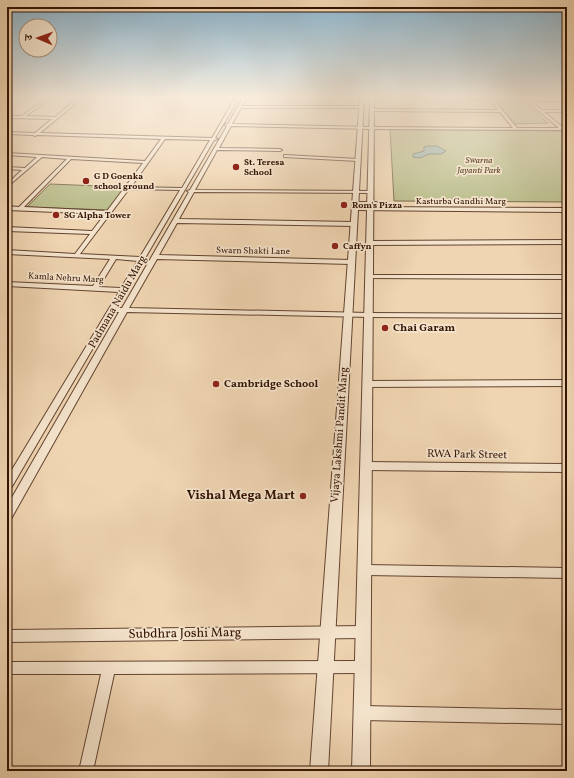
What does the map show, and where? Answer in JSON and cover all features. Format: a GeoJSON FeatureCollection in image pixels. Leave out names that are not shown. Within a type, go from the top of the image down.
{"type":"FeatureCollection","features":[{"type":"Feature","properties":{"kind":"street"},"geometry":{"type":"LineString","coordinates":[[33,137],[37,134]]}},
{"type":"Feature","properties":{"kind":"street"},"geometry":{"type":"LineString","coordinates":[[40,137],[44,134]]}},
{"type":"Feature","properties":{"kind":"street"},"geometry":{"type":"LineString","coordinates":[[51,134],[212,141],[219,144],[280,150]]}},
{"type":"Feature","properties":{"kind":"street","name":"Padmana Naidu Marg"},"geometry":{"type":"LineString","coordinates":[[7,487],[216,134]]}},
{"type":"Feature","properties":{"kind":"street","name":"Padmana Naidu Marg"},"geometry":{"type":"LineString","coordinates":[[7,516],[225,134]]}},
{"type":"Feature","properties":{"kind":"street","name":"Vijaya Lakshmi Pandit Marg"},"geometry":{"type":"LineString","coordinates":[[319,771],[360,134]]}},
{"type":"Feature","properties":{"kind":"street","name":"Vijaya Lakshmi Pandit Marg"},"geometry":{"type":"LineString","coordinates":[[361,771],[372,134]]}},
{"type":"Feature","properties":{"kind":"street"},"geometry":{"type":"LineString","coordinates":[[7,136],[163,139]]}},
{"type":"Feature","properties":{"kind":"street"},"geometry":{"type":"LineString","coordinates":[[76,256],[110,213],[163,139]]}},
{"type":"Feature","properties":{"kind":"street"},"geometry":{"type":"LineString","coordinates":[[7,154],[146,162]]}},
{"type":"Feature","properties":{"kind":"street"},"geometry":{"type":"LineString","coordinates":[[7,186],[41,156]]}},
{"type":"Feature","properties":{"kind":"street"},"geometry":{"type":"LineString","coordinates":[[285,156],[358,160]]}},
{"type":"Feature","properties":{"kind":"street"},"geometry":{"type":"LineString","coordinates":[[20,209],[70,158]]}},
{"type":"Feature","properties":{"kind":"street"},"geometry":{"type":"LineString","coordinates":[[7,168],[26,169]]}},
{"type":"Feature","properties":{"kind":"street"},"geometry":{"type":"LineString","coordinates":[[128,188],[356,189],[370,198]]}},
{"type":"Feature","properties":{"kind":"street","name":"Kasturba Gandhi Marg"},"geometry":{"type":"LineString","coordinates":[[370,198],[567,210]]}},
{"type":"Feature","properties":{"kind":"street","name":"Kasturba Gandhi Marg"},"geometry":{"type":"LineString","coordinates":[[355,206],[370,198],[567,205]]}},
{"type":"Feature","properties":{"kind":"street"},"geometry":{"type":"LineString","coordinates":[[7,208],[110,213]]}},
{"type":"Feature","properties":{"kind":"street"},"geometry":{"type":"LineString","coordinates":[[175,221],[354,224]]}},
{"type":"Feature","properties":{"kind":"street"},"geometry":{"type":"LineString","coordinates":[[7,229],[94,233]]}},
{"type":"Feature","properties":{"kind":"street"},"geometry":{"type":"LineString","coordinates":[[370,243],[567,242]]}},
{"type":"Feature","properties":{"kind":"street"},"geometry":{"type":"LineString","coordinates":[[7,252],[142,260]]}},
{"type":"Feature","properties":{"kind":"street","name":"Swarn Shakti Lane"},"geometry":{"type":"LineString","coordinates":[[154,257],[352,262]]}},
{"type":"Feature","properties":{"kind":"street"},"geometry":{"type":"LineString","coordinates":[[95,288],[114,258]]}},
{"type":"Feature","properties":{"kind":"street"},"geometry":{"type":"LineString","coordinates":[[369,277],[567,276]]}},
{"type":"Feature","properties":{"kind":"street","name":"Kamla Nehru Marg"},"geometry":{"type":"LineString","coordinates":[[7,284],[124,290]]}},
{"type":"Feature","properties":{"kind":"street"},"geometry":{"type":"LineString","coordinates":[[112,310],[348,315],[567,316]]}},
{"type":"Feature","properties":{"kind":"street"},"geometry":{"type":"LineString","coordinates":[[368,384],[567,383]]}},
{"type":"Feature","properties":{"kind":"street","name":"RWA Park Street"},"geometry":{"type":"LineString","coordinates":[[366,466],[567,468]]}},
{"type":"Feature","properties":{"kind":"street"},"geometry":{"type":"LineString","coordinates":[[365,570],[567,573]]}},
{"type":"Feature","properties":{"kind":"street","name":"Subdhra Joshi Marg"},"geometry":{"type":"LineString","coordinates":[[7,636],[364,632]]}},
{"type":"Feature","properties":{"kind":"street"},"geometry":{"type":"LineString","coordinates":[[7,668],[363,668]]}},
{"type":"Feature","properties":{"kind":"street"},"geometry":{"type":"LineString","coordinates":[[86,771],[109,668]]}},
{"type":"Feature","properties":{"kind":"street"},"geometry":{"type":"LineString","coordinates":[[362,713],[567,717]]}},
{"type":"Feature","properties":{"kind":"green space","name":"Swarna Jayanti Park"},"geometry":{"type":"Polygon","coordinates":[[[390,134],[567,134],[567,202],[394,201],[390,134]]]}},
{"type":"Feature","properties":{"kind":"green space"},"geometry":{"type":"Polygon","coordinates":[[[50,184],[125,187],[108,210],[27,207],[50,184]]]}},
{"type":"Feature","properties":{"kind":"water"},"geometry":{"type":"Polygon","coordinates":[[[437,146],[446,151],[441,154],[429,154],[420,158],[413,157],[413,154],[424,151],[424,147],[437,146]]]}},
{"type":"Feature","properties":{"kind":"place","name":"St. Teresa School"},"geometry":{"type":"Point","coordinates":[236,167]}},
{"type":"Feature","properties":{"kind":"place","name":"G D Goenka school ground"},"geometry":{"type":"Point","coordinates":[86,181]}},
{"type":"Feature","properties":{"kind":"place","name":"Rom's Pizza"},"geometry":{"type":"Point","coordinates":[344,205]}},
{"type":"Feature","properties":{"kind":"place","name":"SG Alpha Tower"},"geometry":{"type":"Point","coordinates":[56,215]}},
{"type":"Feature","properties":{"kind":"place","name":"Caffyn"},"geometry":{"type":"Point","coordinates":[335,246]}},
{"type":"Feature","properties":{"kind":"place","name":"Chai Garam"},"geometry":{"type":"Point","coordinates":[385,328]}},
{"type":"Feature","properties":{"kind":"place","name":"Cambridge School"},"geometry":{"type":"Point","coordinates":[216,384]}},
{"type":"Feature","properties":{"kind":"place","name":"Vishal Mega Mart"},"geometry":{"type":"Point","coordinates":[303,496]}}]}
